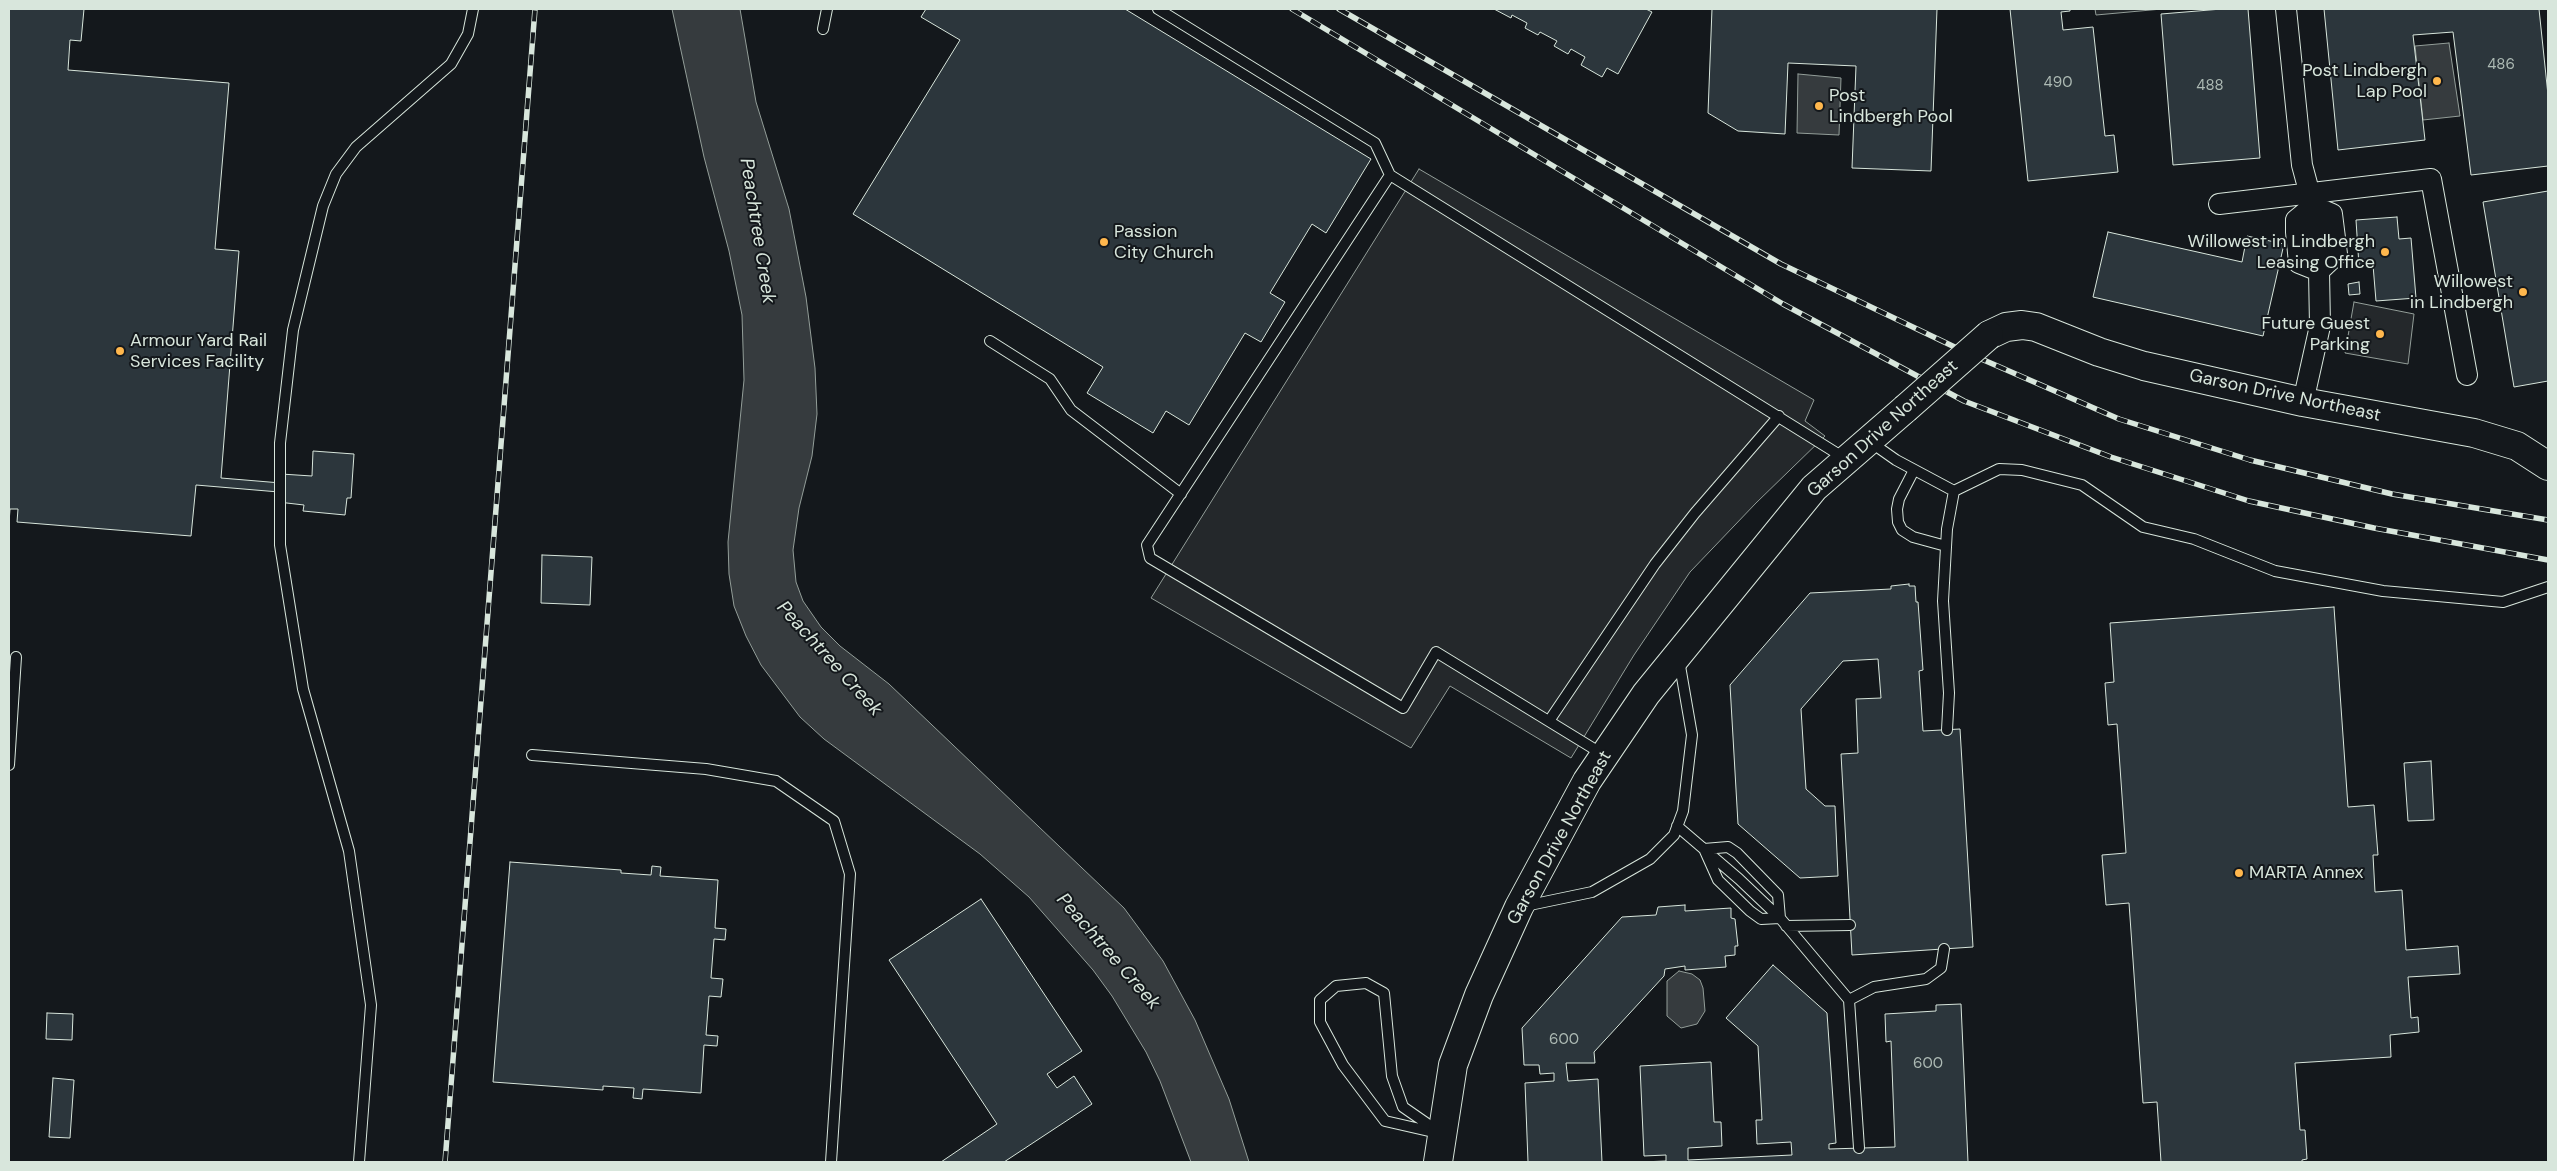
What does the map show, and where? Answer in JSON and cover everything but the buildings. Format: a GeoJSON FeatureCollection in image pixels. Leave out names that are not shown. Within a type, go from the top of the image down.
{"type":"FeatureCollection","features":[{"type":"Feature","properties":{"kind":"main road","name":"Garson Drive Northeast"},"geometry":{"type":"LineString","coordinates":[[1438,1162],[1453,1065],[1479,995],[1519,907],[1587,781],[1646,694],[1814,488],[1989,335],[2006,327],[2022,325],[2036,327],[2099,352],[2144,366],[2303,402],[2474,433],[2517,446],[2548,466]]}},
{"type":"Feature","properties":{"kind":"street"},"geometry":{"type":"LineString","coordinates":[[2286,9],[2302,165],[2311,200],[2332,214],[2337,254],[2319,271],[2320,326],[2303,402]]}},
{"type":"Feature","properties":{"kind":"street"},"geometry":{"type":"LineString","coordinates":[[2219,204],[2311,200],[2432,180],[2467,375]]}},
{"type":"Feature","properties":{"kind":"street"},"geometry":{"type":"LineString","coordinates":[[2311,200],[2296,220],[2299,263],[2319,271]]}},
{"type":"Feature","properties":{"kind":"lane"},"geometry":{"type":"LineString","coordinates":[[359,1162],[371,1005],[349,851],[301,680],[280,546],[280,443],[293,330],[323,206],[336,174],[356,147],[451,64],[468,34],[472,9]]}},
{"type":"Feature","properties":{"kind":"lane"},"geometry":{"type":"LineString","coordinates":[[823,28],[826,9]]}},
{"type":"Feature","properties":{"kind":"lane"},"geometry":{"type":"LineString","coordinates":[[1158,9],[1375,143],[1390,175],[1847,459]]}},
{"type":"Feature","properties":{"kind":"lane"},"geometry":{"type":"LineString","coordinates":[[1390,175],[1147,545],[1150,558],[1403,708],[1436,652],[1604,756]]}},
{"type":"Feature","properties":{"kind":"lane"},"geometry":{"type":"LineString","coordinates":[[990,341],[1050,378],[1071,410],[1181,494]]}},
{"type":"Feature","properties":{"kind":"lane"},"geometry":{"type":"LineString","coordinates":[[1548,721],[1655,564],[1695,513],[1778,416]]}},
{"type":"Feature","properties":{"kind":"lane"},"geometry":{"type":"LineString","coordinates":[[1869,440],[1896,460],[1954,491]]}},
{"type":"Feature","properties":{"kind":"lane"},"geometry":{"type":"LineString","coordinates":[[1954,491],[1999,469],[2022,470],[2082,485],[2143,527],[2194,539],[2275,571],[2383,591],[2503,602],[2548,586]]}},
{"type":"Feature","properties":{"kind":"lane"},"geometry":{"type":"LineString","coordinates":[[1914,470],[1899,499],[1898,522],[1902,530],[1913,537],[1946,546]]}},
{"type":"Feature","properties":{"kind":"lane"},"geometry":{"type":"LineString","coordinates":[[1947,730],[1949,693],[1943,601],[1946,546],[1954,491]]}},
{"type":"Feature","properties":{"kind":"lane"},"geometry":{"type":"LineString","coordinates":[[1519,907],[1592,892],[1650,859],[1674,835],[1683,811],[1692,734],[1678,654]]}},
{"type":"Feature","properties":{"kind":"lane"},"geometry":{"type":"LineString","coordinates":[[9,765],[16,657]]}},
{"type":"Feature","properties":{"kind":"lane"},"geometry":{"type":"LineString","coordinates":[[532,755],[706,770],[776,781],[834,821],[850,874],[831,1162]]}},
{"type":"Feature","properties":{"kind":"lane"},"geometry":{"type":"LineString","coordinates":[[1677,826],[1783,922],[1849,1000],[1859,1148]]}},
{"type":"Feature","properties":{"kind":"lane"},"geometry":{"type":"LineString","coordinates":[[1704,849],[1728,848],[1737,853],[1778,896],[1783,922]]}},
{"type":"Feature","properties":{"kind":"lane"},"geometry":{"type":"LineString","coordinates":[[1704,849],[1718,880],[1761,919],[1783,922],[1850,925]]}},
{"type":"Feature","properties":{"kind":"lane"},"geometry":{"type":"LineString","coordinates":[[1849,1000],[1874,987],[1926,979],[1941,968],[1944,949]]}},
{"type":"Feature","properties":{"kind":"lane"},"geometry":{"type":"LineString","coordinates":[[1366,983],[1384,993],[1392,1076],[1403,1107],[1442,1134],[1386,1121],[1343,1065],[1320,1022],[1320,1000],[1336,986],[1366,983]]}},
{"type":"Feature","properties":{"kind":"shaded area"},"geometry":{"type":"Polygon","coordinates":[[[2095,9],[2162,9],[2096,15],[2095,9]]]}},
{"type":"Feature","properties":{"kind":"shaded area"},"geometry":{"type":"Polygon","coordinates":[[[1419,169],[1814,400],[1805,421],[1825,436],[1756,503],[1690,572],[1634,655],[1571,758],[1450,686],[1411,748],[1151,598],[1419,169]]]}},
{"type":"Feature","properties":{"kind":"shaded area","name":"Future Guest Parking"},"geometry":{"type":"Polygon","coordinates":[[[2354,302],[2414,314],[2408,364],[2345,353],[2354,302]]]}},
{"type":"Feature","properties":{"kind":"water","name":"Peachtree Creek"},"geometry":{"type":"Polygon","coordinates":[[[672,9],[740,9],[756,102],[789,209],[806,297],[815,368],[817,414],[812,456],[799,508],[793,550],[796,582],[803,601],[821,627],[840,646],[889,684],[1124,908],[1163,961],[1195,1020],[1229,1099],[1249,1162],[1191,1162],[1160,1081],[1146,1052],[1112,996],[1093,970],[1029,897],[980,854],[824,739],[800,717],[761,665],[746,636],[734,606],[729,574],[728,542],[744,380],[742,315],[729,251],[704,157],[672,9]]]}},
{"type":"Feature","properties":{"kind":"water","name":"Post Lindbergh Lap Pool"},"geometry":{"type":"Polygon","coordinates":[[[2449,43],[2460,116],[2423,120],[2415,46],[2449,43]]]}},
{"type":"Feature","properties":{"kind":"water","name":"Post Lindbergh Pool"},"geometry":{"type":"Polygon","coordinates":[[[1798,74],[1841,78],[1839,135],[1797,133],[1798,74]]]}},
{"type":"Feature","properties":{"kind":"water"},"geometry":{"type":"Polygon","coordinates":[[[1679,971],[1692,974],[1700,980],[1703,988],[1705,1011],[1697,1024],[1681,1028],[1667,1016],[1667,981],[1679,971]]]}},
{"type":"Feature","properties":{"kind":"railway"},"geometry":{"type":"LineString","coordinates":[[445,1162],[535,9]]}},
{"type":"Feature","properties":{"kind":"railway"},"geometry":{"type":"LineString","coordinates":[[1292,9],[1783,304],[1964,401],[2111,457],[2249,501],[2374,528],[2548,560]]}},
{"type":"Feature","properties":{"kind":"railway"},"geometry":{"type":"LineString","coordinates":[[1339,9],[1781,264],[1963,351],[2119,419],[2250,460],[2392,494],[2548,520]]}},
{"type":"Feature","properties":{"kind":"place","name":"Post Lindbergh Lap Pool"},"geometry":{"type":"Point","coordinates":[2437,81]}},
{"type":"Feature","properties":{"kind":"place","name":"Post Lindbergh Pool"},"geometry":{"type":"Point","coordinates":[1819,106]}},
{"type":"Feature","properties":{"kind":"place","name":"Passion City Church"},"geometry":{"type":"Point","coordinates":[1104,242]}},
{"type":"Feature","properties":{"kind":"place","name":"Willowest in Lindbergh Leasing Office"},"geometry":{"type":"Point","coordinates":[2385,252]}},
{"type":"Feature","properties":{"kind":"place","name":"Willowest in Lindbergh"},"geometry":{"type":"Point","coordinates":[2523,292]}},
{"type":"Feature","properties":{"kind":"place","name":"Future Guest Parking"},"geometry":{"type":"Point","coordinates":[2380,334]}},
{"type":"Feature","properties":{"kind":"place","name":"Armour Yard Rail Services Facility"},"geometry":{"type":"Point","coordinates":[120,351]}},
{"type":"Feature","properties":{"kind":"place","name":"MARTA Annex"},"geometry":{"type":"Point","coordinates":[2239,873]}}]}
